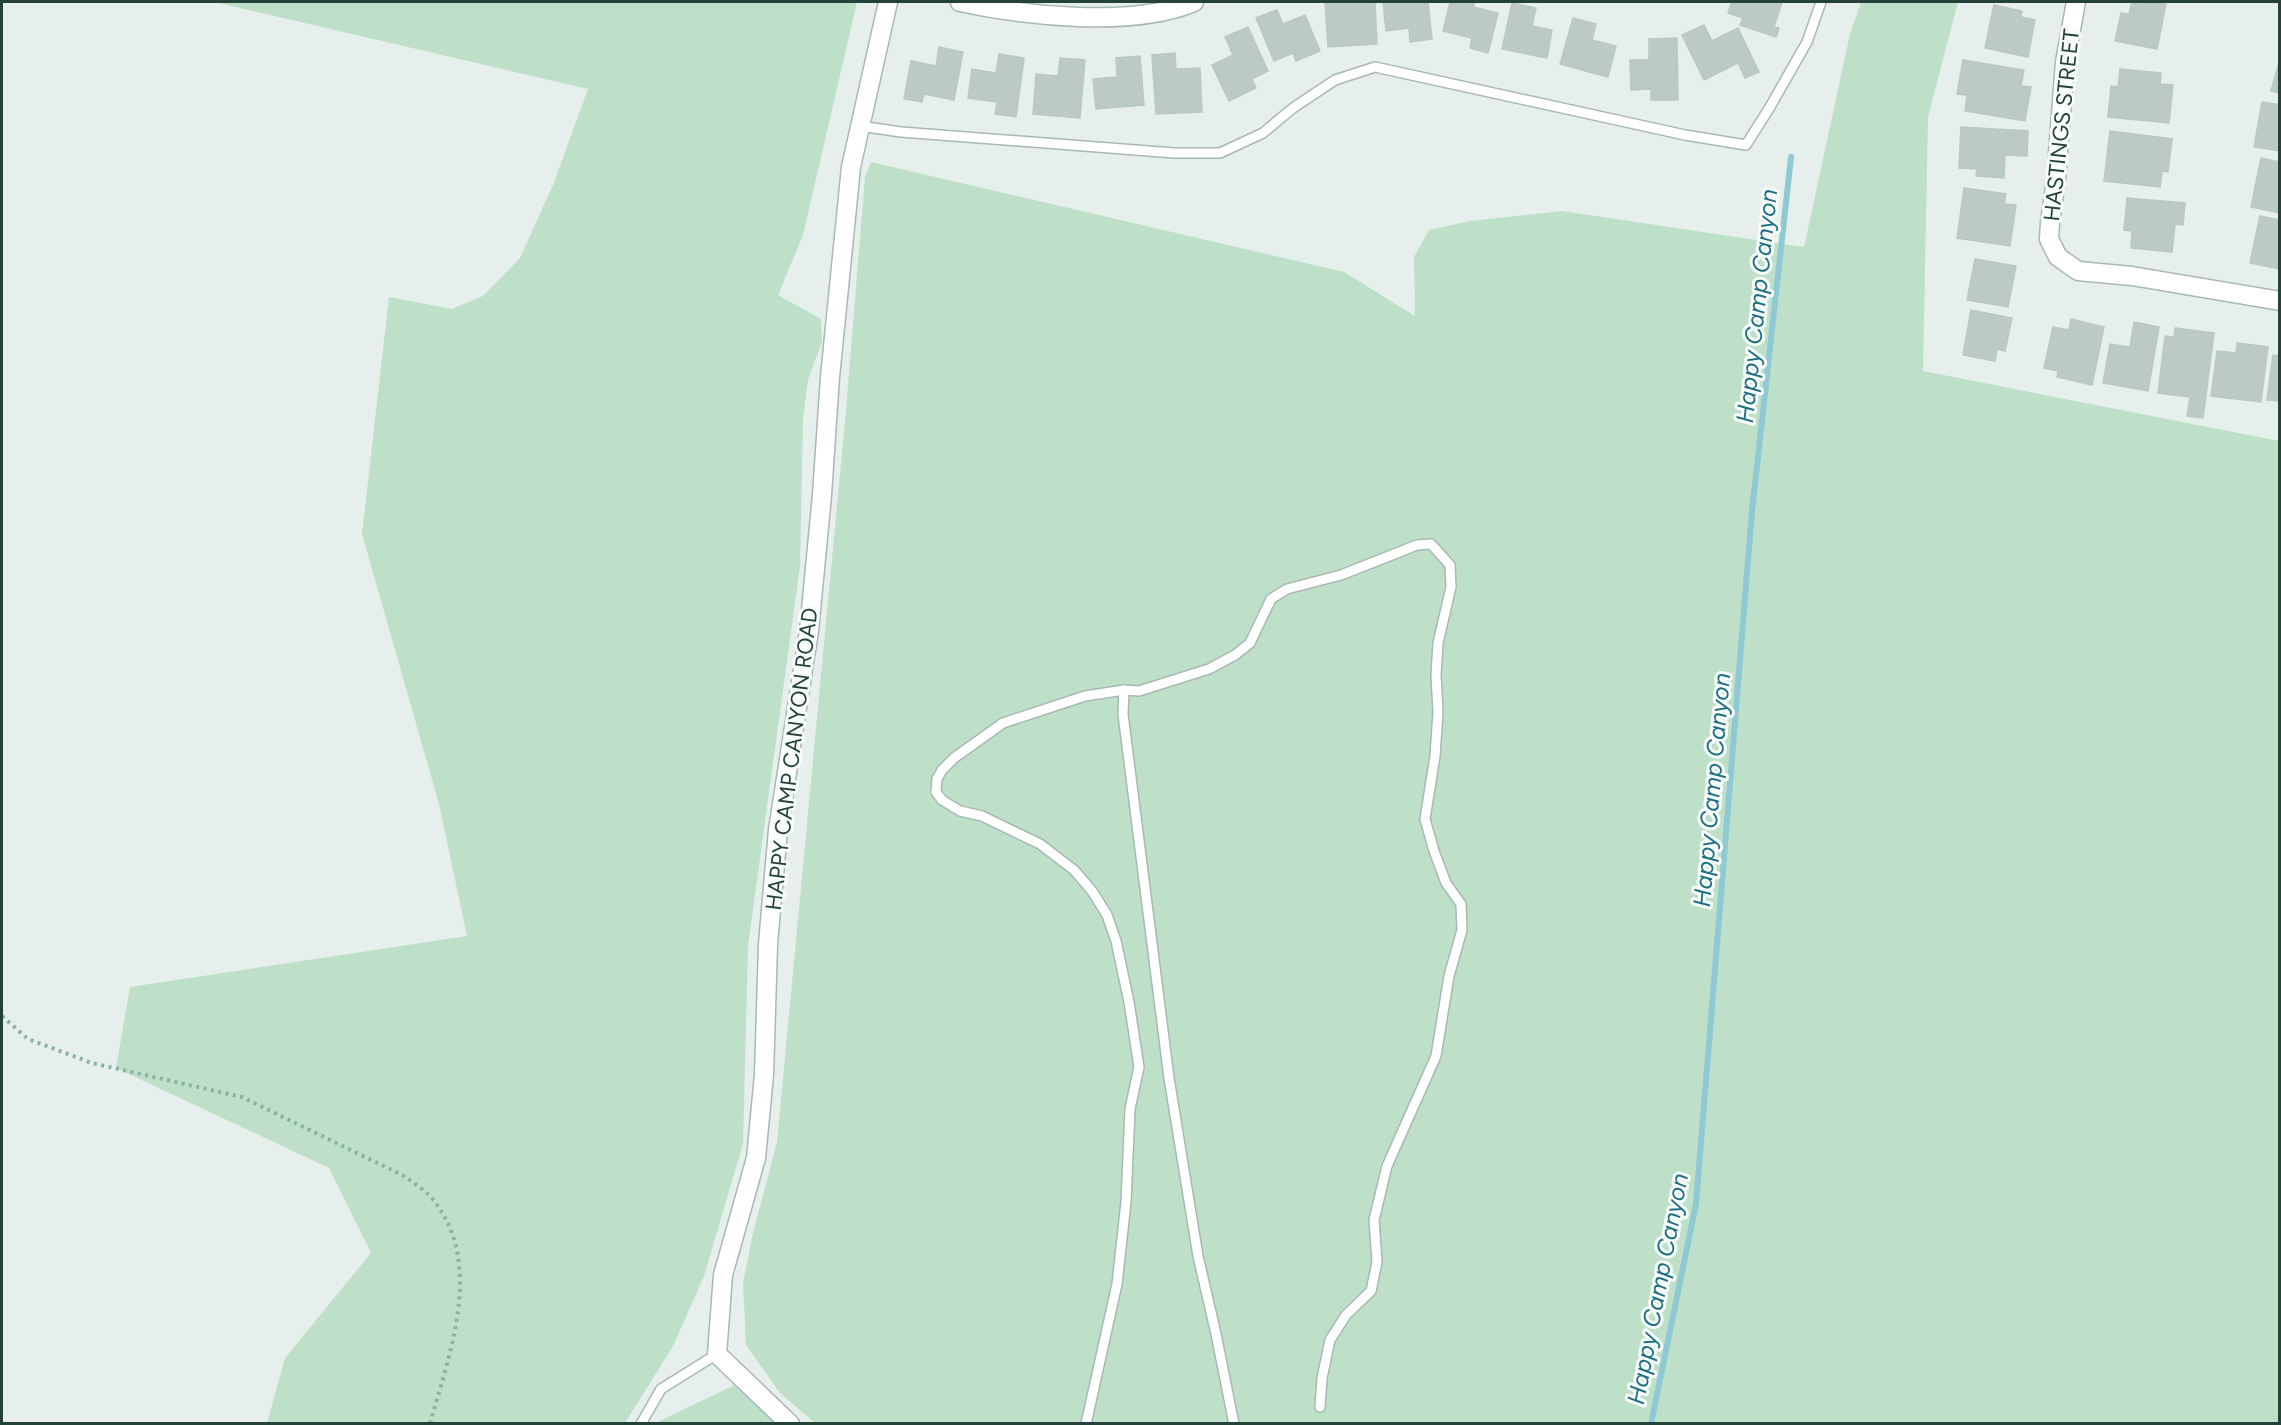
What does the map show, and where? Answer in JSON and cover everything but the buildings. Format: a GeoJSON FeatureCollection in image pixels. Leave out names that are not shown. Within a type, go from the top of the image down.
{"type":"FeatureCollection","features":[{"type":"Feature","properties":{"kind":"street","name":"HAPPY CAMP CANYON ROAD"},"geometry":{"type":"LineString","coordinates":[[717,1354],[723,1275],[756,1158],[764,1076],[768,944],[778,830],[809,631],[830,377],[851,167],[888,2]]}},
{"type":"Feature","properties":{"kind":"street"},"geometry":{"type":"LineString","coordinates":[[960,2],[1056,16],[1129,16],[1194,2]]}},
{"type":"Feature","properties":{"kind":"street","name":"HASTINGS STREET"},"geometry":{"type":"LineString","coordinates":[[2076,2],[2065,62],[2049,239],[2058,257],[2078,271],[2185,284],[2280,301]]}},
{"type":"Feature","properties":{"kind":"street"},"geometry":{"type":"LineString","coordinates":[[717,1354],[790,1424]]}},
{"type":"Feature","properties":{"kind":"lane"},"geometry":{"type":"LineString","coordinates":[[860,126],[901,132],[1174,153],[1220,153],[1263,133],[1293,108],[1335,80],[1375,67],[1685,135],[1746,145],[1808,42],[1821,2]]}},
{"type":"Feature","properties":{"kind":"lane"},"geometry":{"type":"LineString","coordinates":[[1086,1424],[1117,1284],[1125,1202],[1130,1109],[1139,1067],[1116,940],[1102,907],[1074,870],[1040,844],[982,816],[960,811],[942,800],[936,792],[937,779],[954,758],[1003,723],[1085,696],[1124,690],[1139,691],[1209,669],[1235,655],[1250,643],[1271,599],[1287,589],[1341,574],[1417,545],[1431,544],[1450,565],[1451,587],[1438,644],[1436,675],[1438,712],[1435,756],[1425,819],[1446,883],[1461,904],[1462,930],[1449,976],[1436,1056],[1387,1166],[1374,1220],[1377,1262],[1371,1291],[1346,1315],[1330,1340],[1322,1378],[1320,1407]]}},
{"type":"Feature","properties":{"kind":"lane"},"geometry":{"type":"LineString","coordinates":[[1124,690],[1123,714],[1169,1078],[1198,1256],[1234,1424]]}},
{"type":"Feature","properties":{"kind":"lane"},"geometry":{"type":"LineString","coordinates":[[641,1424],[661,1389],[717,1354]]}},
{"type":"Feature","properties":{"kind":"path"},"geometry":{"type":"LineString","coordinates":[[2,1016],[28,1039],[92,1063],[242,1096],[404,1176],[424,1190],[445,1218],[454,1237],[460,1294],[454,1335],[430,1424]]}},
{"type":"Feature","properties":{"kind":"green space"},"geometry":{"type":"Polygon","coordinates":[[[214,2],[857,2],[803,235],[778,295],[821,319],[822,342],[808,380],[803,419],[800,566],[748,946],[743,1144],[704,1276],[673,1346],[625,1423],[267,1423],[285,1358],[371,1253],[329,1168],[116,1068],[130,987],[467,936],[439,804],[362,534],[389,297],[452,309],[483,296],[520,258],[553,185],[588,89],[214,2]]]}},
{"type":"Feature","properties":{"kind":"green space"},"geometry":{"type":"Polygon","coordinates":[[[1861,2],[1958,2],[1928,117],[1923,371],[2279,441],[2279,1423],[816,1424],[780,1393],[746,1345],[743,1283],[753,1233],[777,1142],[846,410],[865,177],[871,162],[1344,272],[1415,316],[1414,257],[1429,230],[1470,221],[1562,211],[1804,247],[1850,34],[1861,2]]]}},
{"type":"Feature","properties":{"kind":"green space"},"geometry":{"type":"Polygon","coordinates":[[[737,1384],[782,1424],[653,1424],[737,1384]]]}},
{"type":"Feature","properties":{"kind":"waterway","name":"Happy Camp Canyon"},"geometry":{"type":"LineString","coordinates":[[1651,1424],[1696,1204],[1752,511],[1791,157]]}}]}
